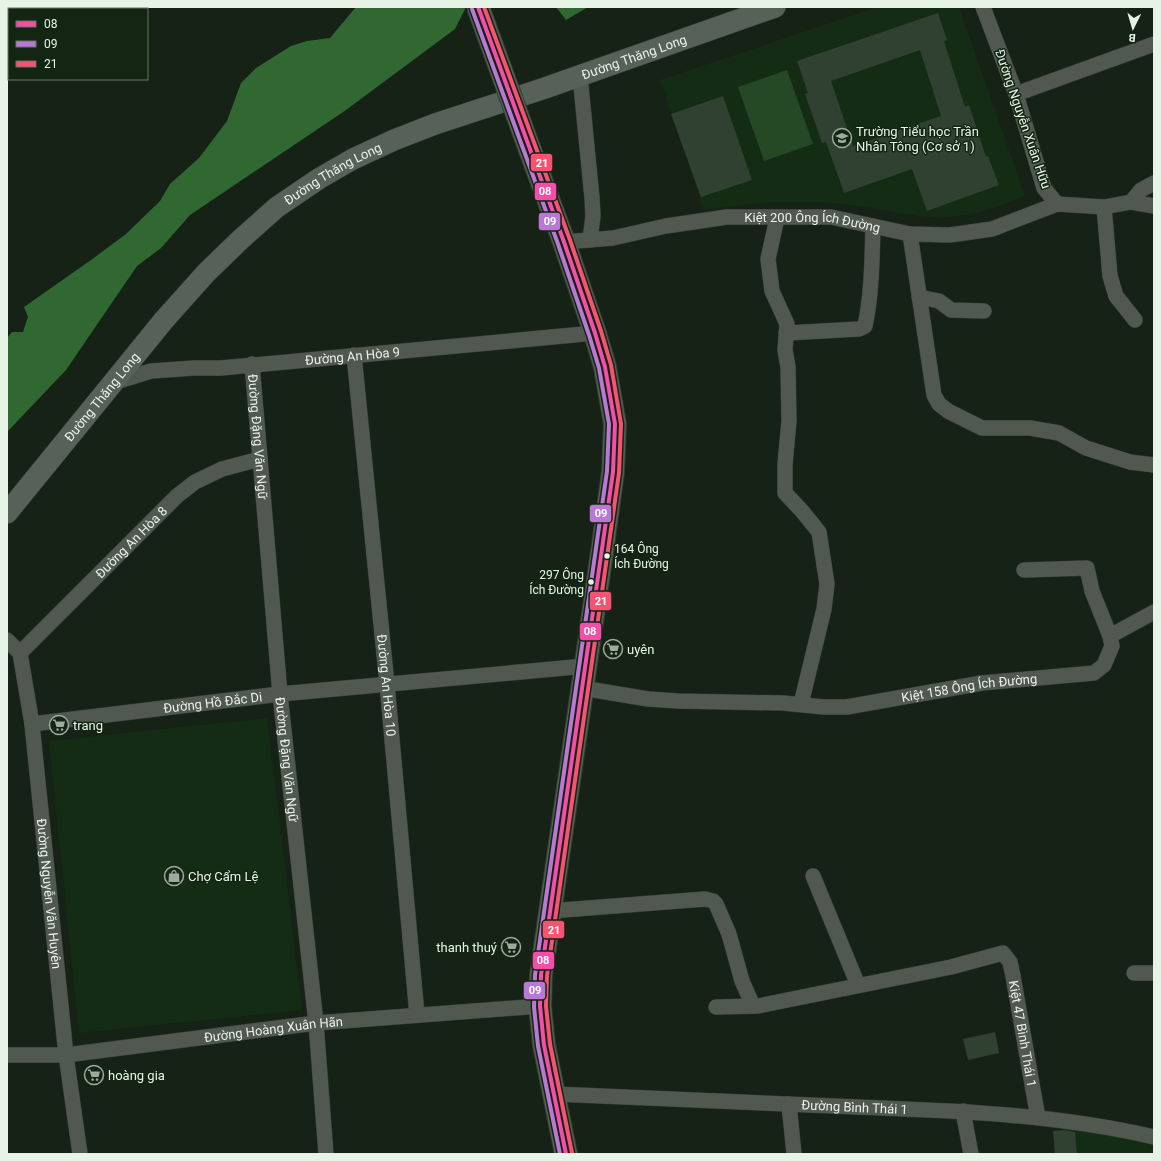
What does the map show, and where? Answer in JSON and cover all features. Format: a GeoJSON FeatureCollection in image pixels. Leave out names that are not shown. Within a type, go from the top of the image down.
{"type":"FeatureCollection","features":[{"type":"Feature","properties":{"kind":"main road"},"geometry":{"type":"LineString","coordinates":[[478,7],[564,242],[595,333],[605,367],[615,424],[613,472],[541,975],[540,1006],[544,1045],[566,1154]]}},
{"type":"Feature","properties":{"kind":"street","name":"Đường Thăng Long"},"geometry":{"type":"LineString","coordinates":[[7,513],[164,320],[210,269],[277,207],[320,178],[353,159],[394,140],[435,124],[580,76],[775,7]]}},
{"type":"Feature","properties":{"kind":"street","name":"Đường Nguyễn Xuân Hữu"},"geometry":{"type":"LineString","coordinates":[[983,7],[1016,94],[1044,188],[1057,204],[1104,207],[1131,202],[1154,206]]}},
{"type":"Feature","properties":{"kind":"street"},"geometry":{"type":"LineString","coordinates":[[1016,94],[1154,44]]}},
{"type":"Feature","properties":{"kind":"street"},"geometry":{"type":"LineString","coordinates":[[580,76],[592,198],[593,216],[590,240]]}},
{"type":"Feature","properties":{"kind":"street"},"geometry":{"type":"LineString","coordinates":[[1131,202],[1141,190],[1154,183]]}},
{"type":"Feature","properties":{"kind":"street","name":"Kiệt 200 Ông Ích Đường"},"geometry":{"type":"LineString","coordinates":[[564,242],[613,238],[666,226],[727,218],[831,217],[910,234],[950,235],[992,229],[1057,204]]}},
{"type":"Feature","properties":{"kind":"street"},"geometry":{"type":"LineString","coordinates":[[1104,207],[1110,276],[1116,296],[1135,320]]}},
{"type":"Feature","properties":{"kind":"street"},"geometry":{"type":"LineString","coordinates":[[777,218],[768,258],[772,291],[787,324],[785,350],[788,367],[789,421],[785,464],[785,493],[802,510],[819,532],[827,584],[824,609],[801,704]]}},
{"type":"Feature","properties":{"kind":"street"},"geometry":{"type":"LineString","coordinates":[[786,333],[860,329],[865,326],[869,309],[871,285],[873,226]]}},
{"type":"Feature","properties":{"kind":"street"},"geometry":{"type":"LineString","coordinates":[[910,234],[934,395],[939,404],[948,411],[982,428],[1030,428],[1059,433],[1086,448],[1130,462],[1154,465]]}},
{"type":"Feature","properties":{"kind":"street"},"geometry":{"type":"LineString","coordinates":[[919,297],[939,301],[951,310],[984,311]]}},
{"type":"Feature","properties":{"kind":"street","name":"Đường An Hòa 9"},"geometry":{"type":"LineString","coordinates":[[112,383],[151,371],[220,368],[595,333]]}},
{"type":"Feature","properties":{"kind":"street","name":"Đường An Hòa 10"},"geometry":{"type":"LineString","coordinates":[[354,355],[387,684],[417,1016]]}},
{"type":"Feature","properties":{"kind":"street","name":"Đường Đặng Văn Ngữ"},"geometry":{"type":"LineString","coordinates":[[252,364],[280,694],[316,1023],[326,1154]]}},
{"type":"Feature","properties":{"kind":"street","name":"Đường An Hòa 8"},"geometry":{"type":"LineString","coordinates":[[20,653],[177,496],[195,482],[222,470],[260,459]]}},
{"type":"Feature","properties":{"kind":"street","name":"Kiệt 158 Ông Ích Đường"},"geometry":{"type":"LineString","coordinates":[[582,688],[648,699],[847,707],[982,683],[1094,673],[1104,665],[1112,646],[1110,636],[1092,591],[1087,568],[1024,570]]}},
{"type":"Feature","properties":{"kind":"street"},"geometry":{"type":"LineString","coordinates":[[1110,636],[1154,612]]}},
{"type":"Feature","properties":{"kind":"street"},"geometry":{"type":"LineString","coordinates":[[7,640],[20,653]]}},
{"type":"Feature","properties":{"kind":"street","name":"Đường Nguyễn Văn Huyên"},"geometry":{"type":"LineString","coordinates":[[20,653],[32,724],[66,1055],[80,1154]]}},
{"type":"Feature","properties":{"kind":"street","name":"Đường Hồ Đắc Di"},"geometry":{"type":"LineString","coordinates":[[32,724],[280,694],[586,666]]}},
{"type":"Feature","properties":{"kind":"street"},"geometry":{"type":"LineString","coordinates":[[716,1007],[758,1006],[858,985],[814,876]]}},
{"type":"Feature","properties":{"kind":"street"},"geometry":{"type":"LineString","coordinates":[[550,911],[709,900],[716,904],[729,934],[742,981],[753,1006]]}},
{"type":"Feature","properties":{"kind":"street","name":"Kiệt 47 Bình Thái 1"},"geometry":{"type":"LineString","coordinates":[[858,985],[951,967],[1003,953],[1010,962],[1013,976],[1038,1118]]}},
{"type":"Feature","properties":{"kind":"street"},"geometry":{"type":"LineString","coordinates":[[1134,973],[1154,973]]}},
{"type":"Feature","properties":{"kind":"street","name":"Đường Hoàng Xuân Hãn"},"geometry":{"type":"LineString","coordinates":[[7,1055],[66,1055],[316,1023],[540,1006]]}},
{"type":"Feature","properties":{"kind":"street","name":"Đường Bình Thái 1"},"geometry":{"type":"LineString","coordinates":[[555,1094],[963,1111],[1038,1118],[1119,1129],[1154,1137]]}},
{"type":"Feature","properties":{"kind":"street"},"geometry":{"type":"LineString","coordinates":[[789,1104],[794,1154]]}},
{"type":"Feature","properties":{"kind":"street"},"geometry":{"type":"LineString","coordinates":[[963,1111],[971,1154]]}},
{"type":"Feature","properties":{"kind":"shaded area"},"geometry":{"type":"Polygon","coordinates":[[[356,7],[466,7],[455,29],[346,110],[190,215],[161,248],[137,266],[66,370],[7,432],[7,338],[12,332],[23,332],[28,317],[24,307],[126,234],[160,201],[170,184],[199,158],[227,121],[241,83],[256,68],[291,46],[307,41],[330,38],[356,7]]]}},
{"type":"Feature","properties":{"kind":"shaded area"},"geometry":{"type":"Polygon","coordinates":[[[556,7],[588,7],[566,20],[556,7]]]}},
{"type":"Feature","properties":{"kind":"shaded area","name":"Trường Tiểu học Trần Nhân Tông (Cơ sở 1)"},"geometry":{"type":"Polygon","coordinates":[[[878,7],[959,7],[1025,196],[991,209],[967,215],[941,218],[825,202],[768,202],[704,210],[660,80],[878,7]]]}},
{"type":"Feature","properties":{"kind":"shaded area"},"geometry":{"type":"Polygon","coordinates":[[[787,70],[813,144],[764,161],[738,87],[787,70]]]}},
{"type":"Feature","properties":{"kind":"shaded area","name":"Chợ Cẩm Lệ"},"geometry":{"type":"Polygon","coordinates":[[[267,718],[302,1010],[79,1033],[49,741],[267,718]]]}},
{"type":"Feature","properties":{"kind":"shaded area"},"geometry":{"type":"Polygon","coordinates":[[[1075,1127],[1154,1141],[1154,1154],[1055,1154],[1053,1131],[1075,1127]]]}},
{"type":"Feature","properties":{"kind":"building"},"geometry":{"type":"Polygon","coordinates":[[[938,13],[947,40],[944,41],[965,107],[969,105],[986,157],[988,156],[999,185],[927,211],[912,169],[844,193],[826,142],[822,143],[805,94],[808,93],[797,61],[938,13]],[[920,50],[831,81],[853,146],[941,116],[920,50]]]}},
{"type":"Feature","properties":{"kind":"building"},"geometry":{"type":"Polygon","coordinates":[[[723,96],[752,180],[701,197],[671,114],[723,96]]]}},
{"type":"Feature","properties":{"kind":"building"},"geometry":{"type":"Polygon","coordinates":[[[995,1032],[999,1053],[968,1060],[963,1039],[995,1032]]]}},
{"type":"Feature","properties":{"kind":"building"},"geometry":{"type":"Polygon","coordinates":[[[1064,1130],[1075,1132],[1077,1154],[1055,1154],[1053,1131],[1064,1130]]]}},
{"type":"Feature","properties":{"kind":"transit line","name":"08"},"geometry":{"type":"LineString","coordinates":[[478,7],[564,242],[595,333],[605,367],[615,424],[613,472],[541,975],[540,1006],[544,1045],[566,1154]]}},
{"type":"Feature","properties":{"kind":"transit line","name":"21"},"geometry":{"type":"LineString","coordinates":[[484,7],[570,240],[601,331],[611,365],[621,424],[619,473],[547,976],[546,1006],[550,1044],[572,1153]]}},
{"type":"Feature","properties":{"kind":"transit line","name":"09"},"geometry":{"type":"LineString","coordinates":[[472,9],[558,244],[589,335],[599,368],[609,424],[607,471],[535,975],[534,1007],[538,1046],[560,1154]]}},
{"type":"Feature","properties":{"kind":"place","name":"Trường Tiểu học Trần Nhân Tông (Cơ sở 1)"},"geometry":{"type":"Point","coordinates":[842,138]}},
{"type":"Feature","properties":{"kind":"place","name":"164 Ông Ích Đường"},"geometry":{"type":"Point","coordinates":[607,556]}},
{"type":"Feature","properties":{"kind":"place","name":"297 Ông Ích Đường"},"geometry":{"type":"Point","coordinates":[591,582]}},
{"type":"Feature","properties":{"kind":"place","name":"uyên"},"geometry":{"type":"Point","coordinates":[613,649]}},
{"type":"Feature","properties":{"kind":"place","name":"trang"},"geometry":{"type":"Point","coordinates":[59,725]}},
{"type":"Feature","properties":{"kind":"place","name":"Chợ Cẩm Lệ"},"geometry":{"type":"Point","coordinates":[174,876]}},
{"type":"Feature","properties":{"kind":"place","name":"thanh thuý"},"geometry":{"type":"Point","coordinates":[511,947]}},
{"type":"Feature","properties":{"kind":"place","name":"hoàng gia"},"geometry":{"type":"Point","coordinates":[94,1075]}}]}
